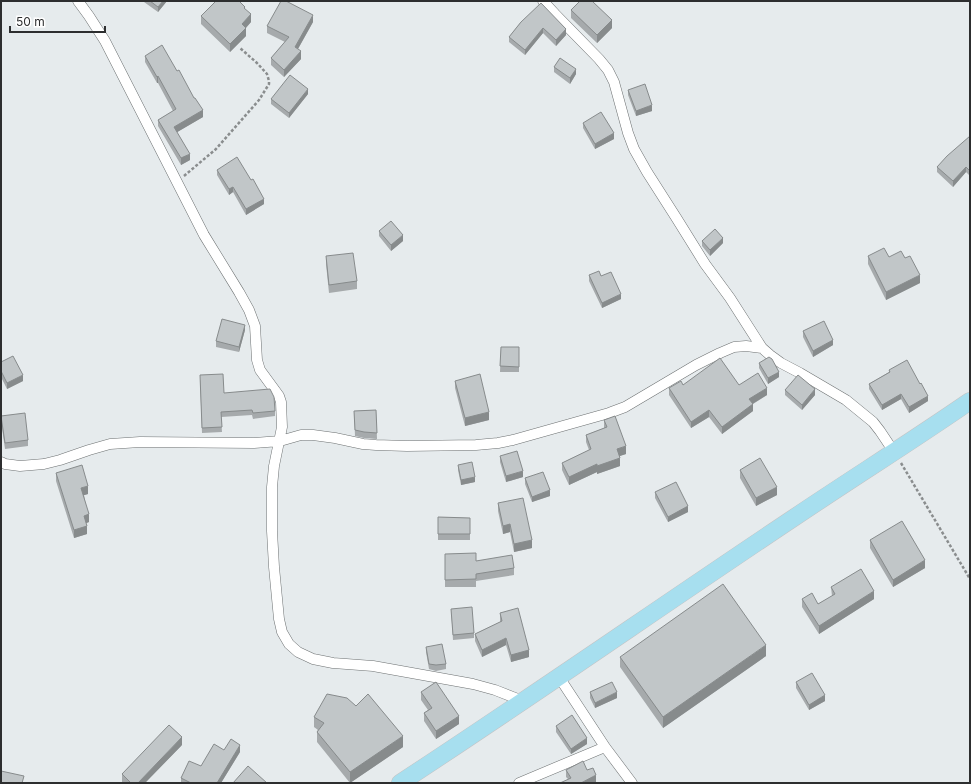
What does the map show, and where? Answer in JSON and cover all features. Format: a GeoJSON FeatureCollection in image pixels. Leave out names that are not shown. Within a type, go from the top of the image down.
{"type":"FeatureCollection","features":[{"type":"Feature","properties":{"kind":"main road"},"geometry":{"type":"LineString","coordinates":[[400,783],[970,401]]}},
{"type":"Feature","properties":{"kind":"street"},"geometry":{"type":"LineString","coordinates":[[78,1],[105,41],[204,235],[249,310],[254,326],[257,360],[260,370],[279,396],[281,402],[282,427],[273,473],[272,487],[273,545],[279,619],[282,632],[289,644],[298,652],[313,659],[333,663],[373,666],[473,684],[495,690],[523,701]]}},
{"type":"Feature","properties":{"kind":"street"},"geometry":{"type":"LineString","coordinates":[[543,1],[608,70],[614,82],[634,149],[705,264],[730,298],[762,348],[781,363],[846,400],[873,422],[894,452]]}},
{"type":"Feature","properties":{"kind":"street"},"geometry":{"type":"LineString","coordinates":[[1,462],[20,466],[44,464],[110,444],[140,442],[254,443],[280,441],[313,435],[363,444],[384,445],[476,445],[498,443],[553,428],[582,422],[625,407],[696,365],[734,347],[746,346],[762,348]]}},
{"type":"Feature","properties":{"kind":"street"},"geometry":{"type":"LineString","coordinates":[[559,677],[605,747],[632,783]]}},
{"type":"Feature","properties":{"kind":"street"},"geometry":{"type":"LineString","coordinates":[[519,783],[605,747]]}},
{"type":"Feature","properties":{"kind":"path"},"geometry":{"type":"LineString","coordinates":[[177,182],[216,149],[258,100],[269,84],[267,74],[240,48]]}},
{"type":"Feature","properties":{"kind":"path"},"geometry":{"type":"LineString","coordinates":[[894,452],[970,579]]}},
{"type":"Feature","properties":{"kind":"building"},"geometry":{"type":"Polygon","coordinates":[[[150,1],[163,1],[158,7],[150,1]]]}},
{"type":"Feature","properties":{"kind":"building"},"geometry":{"type":"Polygon","coordinates":[[[216,1],[239,1],[251,14],[242,24],[246,28],[230,44],[201,16],[216,1]]]}},
{"type":"Feature","properties":{"kind":"building"},"geometry":{"type":"Polygon","coordinates":[[[281,1],[286,1],[313,15],[295,47],[301,51],[284,70],[271,58],[289,37],[267,26],[281,1]]]}},
{"type":"Feature","properties":{"kind":"building"},"geometry":{"type":"Polygon","coordinates":[[[580,1],[592,1],[612,20],[597,35],[571,10],[580,1]]]}},
{"type":"Feature","properties":{"kind":"building"},"geometry":{"type":"Polygon","coordinates":[[[541,3],[566,29],[556,40],[543,28],[525,50],[509,37],[521,22],[541,3]]]}},
{"type":"Feature","properties":{"kind":"building"},"geometry":{"type":"Polygon","coordinates":[[[162,45],[177,71],[179,70],[194,98],[203,110],[174,127],[190,154],[181,158],[158,120],[176,109],[145,56],[162,45]]]}},
{"type":"Feature","properties":{"kind":"building"},"geometry":{"type":"Polygon","coordinates":[[[560,58],[576,69],[570,78],[554,67],[560,58]]]}},
{"type":"Feature","properties":{"kind":"building"},"geometry":{"type":"Polygon","coordinates":[[[290,75],[308,89],[289,113],[271,99],[290,75]]]}},
{"type":"Feature","properties":{"kind":"building"},"geometry":{"type":"Polygon","coordinates":[[[645,84],[652,105],[636,111],[628,90],[645,84]]]}},
{"type":"Feature","properties":{"kind":"building"},"geometry":{"type":"Polygon","coordinates":[[[601,112],[614,133],[595,144],[583,123],[601,112]]]}},
{"type":"Feature","properties":{"kind":"building"},"geometry":{"type":"Polygon","coordinates":[[[970,136],[970,171],[966,167],[953,181],[937,167],[970,136]]]}},
{"type":"Feature","properties":{"kind":"building"},"geometry":{"type":"Polygon","coordinates":[[[237,157],[251,180],[253,179],[264,199],[246,209],[233,187],[229,189],[217,170],[237,157]]]}},
{"type":"Feature","properties":{"kind":"building"},"geometry":{"type":"Polygon","coordinates":[[[391,221],[403,235],[391,245],[379,231],[391,221]]]}},
{"type":"Feature","properties":{"kind":"building"},"geometry":{"type":"Polygon","coordinates":[[[715,229],[723,238],[710,250],[702,241],[715,229]]]}},
{"type":"Feature","properties":{"kind":"building"},"geometry":{"type":"Polygon","coordinates":[[[884,248],[889,257],[901,251],[905,258],[910,256],[920,275],[886,292],[868,256],[884,248]]]}},
{"type":"Feature","properties":{"kind":"building"},"geometry":{"type":"Polygon","coordinates":[[[353,253],[357,281],[329,285],[326,256],[353,253]]]}},
{"type":"Feature","properties":{"kind":"building"},"geometry":{"type":"Polygon","coordinates":[[[599,271],[601,276],[611,272],[621,294],[602,303],[589,275],[599,271]]]}},
{"type":"Feature","properties":{"kind":"building"},"geometry":{"type":"Polygon","coordinates":[[[222,319],[245,325],[239,347],[216,341],[222,319]]]}},
{"type":"Feature","properties":{"kind":"building"},"geometry":{"type":"Polygon","coordinates":[[[824,321],[833,340],[813,351],[803,331],[824,321]]]}},
{"type":"Feature","properties":{"kind":"building"},"geometry":{"type":"Polygon","coordinates":[[[501,347],[519,347],[519,367],[500,366],[501,347]]]}},
{"type":"Feature","properties":{"kind":"building"},"geometry":{"type":"Polygon","coordinates":[[[13,356],[23,375],[7,383],[1,371],[1,362],[13,356]]]}},
{"type":"Feature","properties":{"kind":"building"},"geometry":{"type":"Polygon","coordinates":[[[769,357],[772,359],[779,372],[768,378],[759,363],[769,357]]]}},
{"type":"Feature","properties":{"kind":"building"},"geometry":{"type":"Polygon","coordinates":[[[720,358],[739,385],[758,373],[767,388],[749,399],[753,404],[722,427],[709,410],[691,422],[669,388],[681,381],[683,385],[720,358]]]}},
{"type":"Feature","properties":{"kind":"building"},"geometry":{"type":"Polygon","coordinates":[[[907,360],[928,396],[909,407],[901,394],[882,405],[869,384],[907,360]]]}},
{"type":"Feature","properties":{"kind":"building"},"geometry":{"type":"Polygon","coordinates":[[[223,374],[224,393],[270,389],[274,397],[275,411],[253,413],[252,410],[221,412],[222,427],[202,428],[200,375],[223,374]]]}},
{"type":"Feature","properties":{"kind":"building"},"geometry":{"type":"Polygon","coordinates":[[[480,374],[489,412],[465,418],[455,381],[480,374]]]}},
{"type":"Feature","properties":{"kind":"building"},"geometry":{"type":"Polygon","coordinates":[[[798,375],[815,389],[802,405],[785,390],[798,375]]]}},
{"type":"Feature","properties":{"kind":"building"},"geometry":{"type":"Polygon","coordinates":[[[376,410],[377,433],[355,430],[354,411],[376,410]]]}},
{"type":"Feature","properties":{"kind":"building"},"geometry":{"type":"Polygon","coordinates":[[[25,413],[28,440],[5,443],[1,416],[25,413]]]}},
{"type":"Feature","properties":{"kind":"building"},"geometry":{"type":"Polygon","coordinates":[[[615,416],[626,446],[617,449],[620,458],[597,466],[597,464],[569,477],[562,463],[591,449],[586,435],[607,427],[604,420],[615,416]]]}},
{"type":"Feature","properties":{"kind":"building"},"geometry":{"type":"Polygon","coordinates":[[[517,451],[523,471],[506,476],[500,456],[517,451]]]}},
{"type":"Feature","properties":{"kind":"building"},"geometry":{"type":"Polygon","coordinates":[[[760,458],[777,487],[756,498],[740,470],[760,458]]]}},
{"type":"Feature","properties":{"kind":"building"},"geometry":{"type":"Polygon","coordinates":[[[472,462],[475,477],[461,480],[458,465],[472,462]]]}},
{"type":"Feature","properties":{"kind":"building"},"geometry":{"type":"Polygon","coordinates":[[[82,465],[88,486],[81,488],[89,514],[84,516],[87,526],[74,530],[56,473],[82,465]]]}},
{"type":"Feature","properties":{"kind":"building"},"geometry":{"type":"Polygon","coordinates":[[[543,472],[550,490],[532,497],[525,478],[543,472]]]}},
{"type":"Feature","properties":{"kind":"building"},"geometry":{"type":"Polygon","coordinates":[[[676,482],[688,506],[668,517],[655,492],[676,482]]]}},
{"type":"Feature","properties":{"kind":"building"},"geometry":{"type":"Polygon","coordinates":[[[523,498],[532,540],[514,544],[510,524],[503,526],[498,503],[523,498]]]}},
{"type":"Feature","properties":{"kind":"building"},"geometry":{"type":"Polygon","coordinates":[[[438,517],[470,518],[470,534],[438,534],[438,517]]]}},
{"type":"Feature","properties":{"kind":"building"},"geometry":{"type":"Polygon","coordinates":[[[902,521],[925,560],[893,580],[870,540],[902,521]]]}},
{"type":"Feature","properties":{"kind":"building"},"geometry":{"type":"Polygon","coordinates":[[[476,553],[476,561],[512,555],[514,568],[476,574],[476,579],[445,580],[445,554],[476,553]]]}},
{"type":"Feature","properties":{"kind":"building"},"geometry":{"type":"Polygon","coordinates":[[[861,569],[874,591],[819,626],[802,599],[812,593],[818,604],[835,594],[831,587],[861,569]]]}},
{"type":"Feature","properties":{"kind":"building"},"geometry":{"type":"Polygon","coordinates":[[[723,584],[766,645],[663,717],[620,657],[723,584]]]}},
{"type":"Feature","properties":{"kind":"building"},"geometry":{"type":"Polygon","coordinates":[[[472,607],[474,633],[453,635],[451,609],[472,607]]]}},
{"type":"Feature","properties":{"kind":"building"},"geometry":{"type":"Polygon","coordinates":[[[518,608],[529,650],[511,655],[506,638],[482,650],[475,634],[502,621],[500,613],[518,608]]]}},
{"type":"Feature","properties":{"kind":"building"},"geometry":{"type":"Polygon","coordinates":[[[442,644],[446,664],[429,664],[426,647],[442,644]]]}},
{"type":"Feature","properties":{"kind":"building"},"geometry":{"type":"Polygon","coordinates":[[[812,673],[825,695],[809,705],[796,682],[812,673]]]}},
{"type":"Feature","properties":{"kind":"building"},"geometry":{"type":"Polygon","coordinates":[[[436,682],[459,716],[436,731],[424,713],[432,708],[421,692],[436,682]]]}},
{"type":"Feature","properties":{"kind":"building"},"geometry":{"type":"Polygon","coordinates":[[[612,682],[617,692],[595,703],[590,692],[612,682]]]}},
{"type":"Feature","properties":{"kind":"building"},"geometry":{"type":"Polygon","coordinates":[[[327,694],[347,698],[356,706],[368,694],[403,736],[350,772],[317,732],[324,723],[314,717],[327,694]]]}},
{"type":"Feature","properties":{"kind":"building"},"geometry":{"type":"Polygon","coordinates":[[[572,715],[587,738],[571,749],[556,726],[572,715]]]}},
{"type":"Feature","properties":{"kind":"building"},"geometry":{"type":"Polygon","coordinates":[[[169,725],[182,737],[138,783],[131,783],[122,774],[169,725]]]}},
{"type":"Feature","properties":{"kind":"building"},"geometry":{"type":"Polygon","coordinates":[[[231,739],[240,745],[217,783],[191,783],[181,778],[189,761],[201,766],[214,744],[224,750],[231,739]]]}},
{"type":"Feature","properties":{"kind":"building"},"geometry":{"type":"Polygon","coordinates":[[[583,761],[587,770],[593,768],[596,775],[581,783],[560,783],[571,778],[566,770],[583,761]]]}},
{"type":"Feature","properties":{"kind":"building"},"geometry":{"type":"Polygon","coordinates":[[[248,766],[267,783],[233,783],[248,766]]]}},
{"type":"Feature","properties":{"kind":"building"},"geometry":{"type":"Polygon","coordinates":[[[1,771],[24,776],[22,783],[1,783],[1,771]]]}}]}
